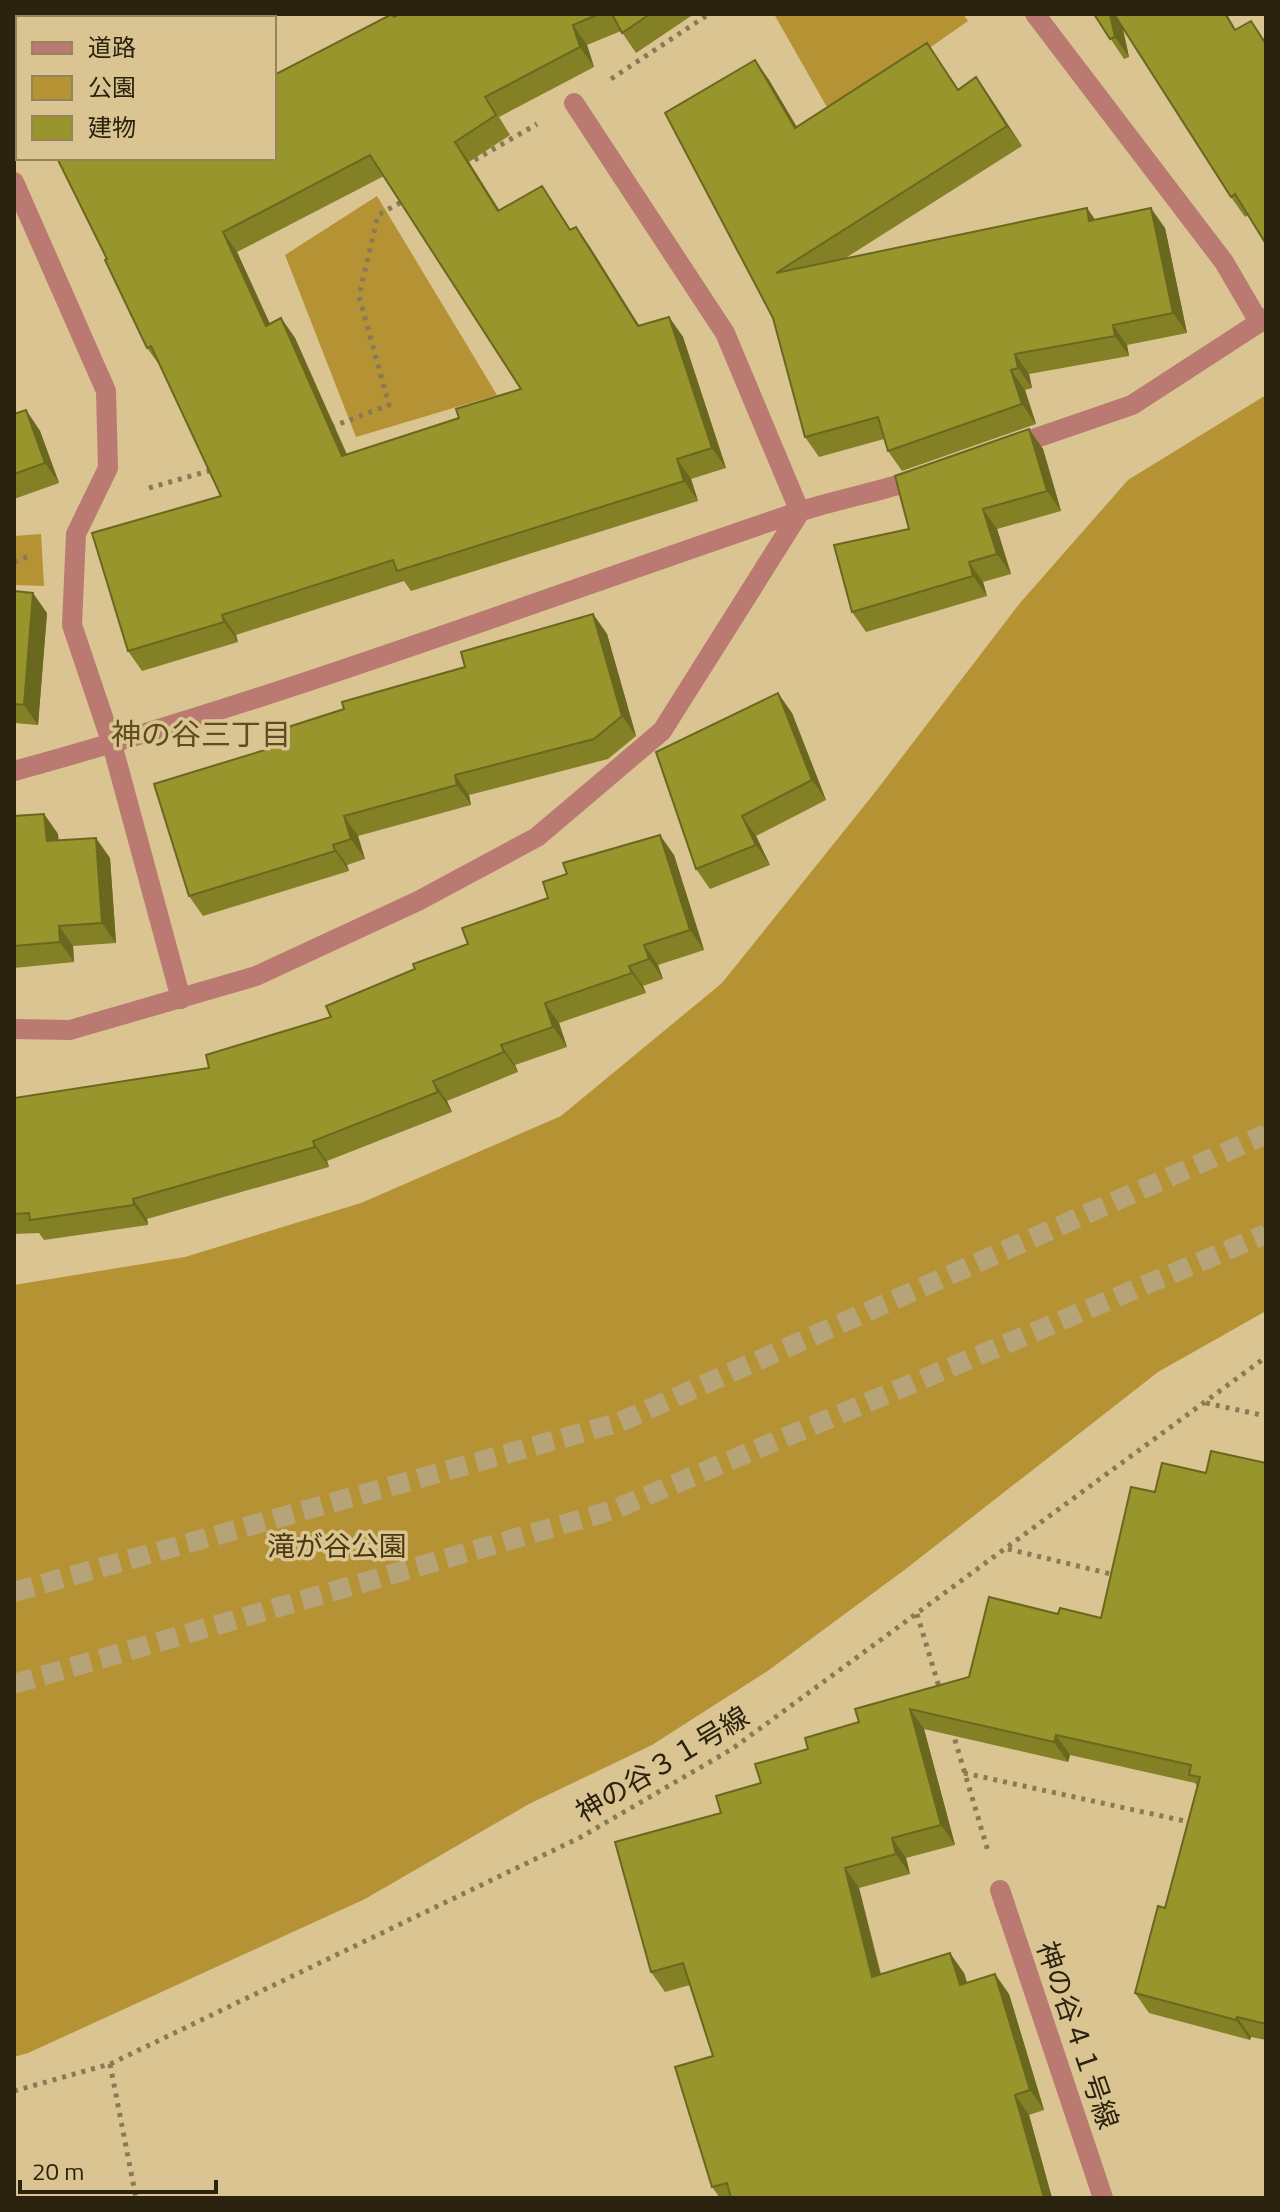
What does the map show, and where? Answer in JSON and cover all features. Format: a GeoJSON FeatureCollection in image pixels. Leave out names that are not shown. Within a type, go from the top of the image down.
{"type":"FeatureCollection","features":[{"type":"Feature","properties":{"kind":"street"},"geometry":{"type":"LineString","coordinates":[[984,456],[1132,405],[1262,320],[1224,262],[1035,14]]}},
{"type":"Feature","properties":{"kind":"street"},"geometry":{"type":"LineString","coordinates":[[574,103],[725,333],[800,512]]}},
{"type":"Feature","properties":{"kind":"street"},"geometry":{"type":"LineString","coordinates":[[14,182],[106,391],[108,468],[76,534],[72,625],[112,744],[181,999]]}},
{"type":"Feature","properties":{"kind":"street"},"geometry":{"type":"LineString","coordinates":[[14,771],[112,744],[398,650],[800,512],[880,492],[940,472]]}},
{"type":"Feature","properties":{"kind":"street"},"geometry":{"type":"LineString","coordinates":[[14,1029],[70,1030],[256,976],[418,901],[537,837],[662,731],[800,512]]}},
{"type":"Feature","properties":{"kind":"street","name":"神の谷４１号線"},"geometry":{"type":"LineString","coordinates":[[1000,1890],[1103,2198]]}},
{"type":"Feature","properties":{"kind":"path"},"geometry":{"type":"LineString","coordinates":[[457,170],[574,103],[709,14]]}},
{"type":"Feature","properties":{"kind":"path"},"geometry":{"type":"LineString","coordinates":[[330,427],[389,405],[359,296],[378,215],[418,193]]}},
{"type":"Feature","properties":{"kind":"path"},"geometry":{"type":"LineString","coordinates":[[147,488],[221,467]]}},
{"type":"Feature","properties":{"kind":"path"},"geometry":{"type":"LineString","coordinates":[[14,562],[76,534]]}},
{"type":"Feature","properties":{"kind":"path","name":"神の谷３１号線"},"geometry":{"type":"LineString","coordinates":[[14,2091],[110,2064],[581,1837],[732,1749],[1266,1357]]}},
{"type":"Feature","properties":{"kind":"path"},"geometry":{"type":"LineString","coordinates":[[1205,1403],[1266,1416]]}},
{"type":"Feature","properties":{"kind":"path"},"geometry":{"type":"LineString","coordinates":[[1007,1549],[1129,1579]]}},
{"type":"Feature","properties":{"kind":"path"},"geometry":{"type":"LineString","coordinates":[[917,1614],[943,1701]]}},
{"type":"Feature","properties":{"kind":"path"},"geometry":{"type":"LineString","coordinates":[[947,1715],[1000,1890]]}},
{"type":"Feature","properties":{"kind":"path"},"geometry":{"type":"LineString","coordinates":[[964,1773],[1206,1826]]}},
{"type":"Feature","properties":{"kind":"path"},"geometry":{"type":"LineString","coordinates":[[110,2064],[136,2198]]}},
{"type":"Feature","properties":{"kind":"green space"},"geometry":{"type":"Polygon","coordinates":[[[774,14],[963,14],[968,21],[832,116],[774,14]]]}},
{"type":"Feature","properties":{"kind":"green space"},"geometry":{"type":"Polygon","coordinates":[[[377,196],[497,395],[356,437],[285,255],[377,196]]]}},
{"type":"Feature","properties":{"kind":"green space","name":"滝が谷公園"},"geometry":{"type":"Polygon","coordinates":[[[1266,395],[1266,1311],[1158,1372],[907,1568],[769,1670],[652,1745],[529,1804],[365,1899],[14,2057],[14,1285],[185,1257],[361,1203],[561,1116],[722,983],[876,791],[1020,603],[1128,480],[1266,395]]]}},
{"type":"Feature","properties":{"kind":"green space"},"geometry":{"type":"Polygon","coordinates":[[[41,534],[44,586],[14,585],[14,536],[41,534]]]}},
{"type":"Feature","properties":{"kind":"building"},"geometry":{"type":"Polygon","coordinates":[[[30,14],[73,14],[71,16],[30,14]]]}},
{"type":"Feature","properties":{"kind":"building"},"geometry":{"type":"Polygon","coordinates":[[[392,14],[394,17],[400,14],[599,14],[573,25],[580,47],[485,97],[496,115],[455,142],[498,211],[542,186],[570,230],[576,227],[638,326],[669,317],[712,448],[677,459],[684,481],[397,571],[393,560],[222,615],[224,622],[128,651],[92,533],[221,496],[151,346],[147,348],[58,160],[276,160],[276,74],[392,14]],[[370,155],[223,232],[266,326],[281,318],[342,456],[459,418],[456,409],[521,389],[370,155]]]}},
{"type":"Feature","properties":{"kind":"building"},"geometry":{"type":"Polygon","coordinates":[[[612,14],[650,14],[622,33],[612,14]]]}},
{"type":"Feature","properties":{"kind":"building"},"geometry":{"type":"Polygon","coordinates":[[[1094,14],[1110,14],[1115,37],[1110,39],[1094,14]]]}},
{"type":"Feature","properties":{"kind":"building"},"geometry":{"type":"Polygon","coordinates":[[[1114,14],[1225,14],[1235,30],[1251,21],[1266,44],[1266,244],[1235,194],[1231,197],[1114,14]]]}},
{"type":"Feature","properties":{"kind":"building"},"geometry":{"type":"Polygon","coordinates":[[[927,43],[958,90],[976,77],[1007,126],[776,273],[1087,208],[1089,221],[1151,208],[1173,313],[1113,325],[1115,336],[1015,354],[1018,368],[1011,370],[1022,404],[888,451],[878,417],[805,437],[773,318],[665,113],[755,60],[795,128],[927,43]]]}},
{"type":"Feature","properties":{"kind":"building"},"geometry":{"type":"Polygon","coordinates":[[[26,410],[45,463],[14,474],[14,414],[26,410]]]}},
{"type":"Feature","properties":{"kind":"building"},"geometry":{"type":"Polygon","coordinates":[[[1029,429],[1047,491],[983,509],[997,554],[969,562],[973,576],[852,612],[834,545],[909,529],[895,476],[1029,429]]]}},
{"type":"Feature","properties":{"kind":"building"},"geometry":{"type":"Polygon","coordinates":[[[14,591],[33,593],[24,705],[14,704],[14,591]]]}},
{"type":"Feature","properties":{"kind":"building"},"geometry":{"type":"Polygon","coordinates":[[[593,614],[622,716],[594,739],[455,775],[457,785],[344,816],[351,839],[333,845],[335,851],[189,896],[154,784],[281,745],[276,731],[344,709],[342,702],[465,667],[461,652],[593,614]]]}},
{"type":"Feature","properties":{"kind":"building"},"geometry":{"type":"Polygon","coordinates":[[[778,693],[812,780],[742,816],[756,845],[696,869],[656,752],[778,693]]]}},
{"type":"Feature","properties":{"kind":"building"},"geometry":{"type":"Polygon","coordinates":[[[44,814],[47,841],[96,838],[102,923],[59,926],[60,942],[14,946],[14,816],[44,814]]]}},
{"type":"Feature","properties":{"kind":"building"},"geometry":{"type":"Polygon","coordinates":[[[660,835],[690,930],[644,945],[649,959],[629,966],[632,973],[545,1003],[553,1027],[501,1045],[504,1052],[433,1081],[438,1092],[313,1141],[315,1147],[133,1199],[134,1205],[30,1220],[29,1213],[14,1214],[14,1098],[209,1068],[206,1055],[331,1017],[326,1006],[415,969],[413,964],[468,944],[462,928],[548,898],[543,882],[567,874],[563,863],[660,835]]]}},
{"type":"Feature","properties":{"kind":"building"},"geometry":{"type":"Polygon","coordinates":[[[1211,1451],[1266,1463],[1266,2024],[1237,2017],[1236,2020],[1135,1993],[1158,1906],[1165,1908],[1200,1777],[1189,1775],[1191,1765],[1056,1735],[1054,1742],[910,1709],[941,1825],[892,1838],[896,1854],[845,1868],[872,1977],[950,1953],[960,1985],[995,1974],[1030,2090],[1015,2095],[1044,2198],[731,2198],[727,2183],[712,2187],[675,2067],[713,2056],[683,1963],[651,1972],[615,1842],[721,1813],[716,1796],[761,1783],[755,1764],[808,1749],[805,1738],[859,1722],[855,1709],[969,1677],[989,1597],[1058,1614],[1060,1608],[1101,1618],[1131,1487],[1155,1492],[1162,1463],[1206,1473],[1211,1451]]]}},
{"type":"Feature","properties":{"kind":"tunnel"},"geometry":{"type":"LineString","coordinates":[[14,1592],[620,1422],[1266,1134]]}},
{"type":"Feature","properties":{"kind":"tunnel"},"geometry":{"type":"LineString","coordinates":[[14,1684],[613,1510],[1266,1234]]}},
{"type":"Feature","properties":{"kind":"district","name":"神の谷三丁目"},"geometry":{"type":"Point","coordinates":[201,735]}}]}
